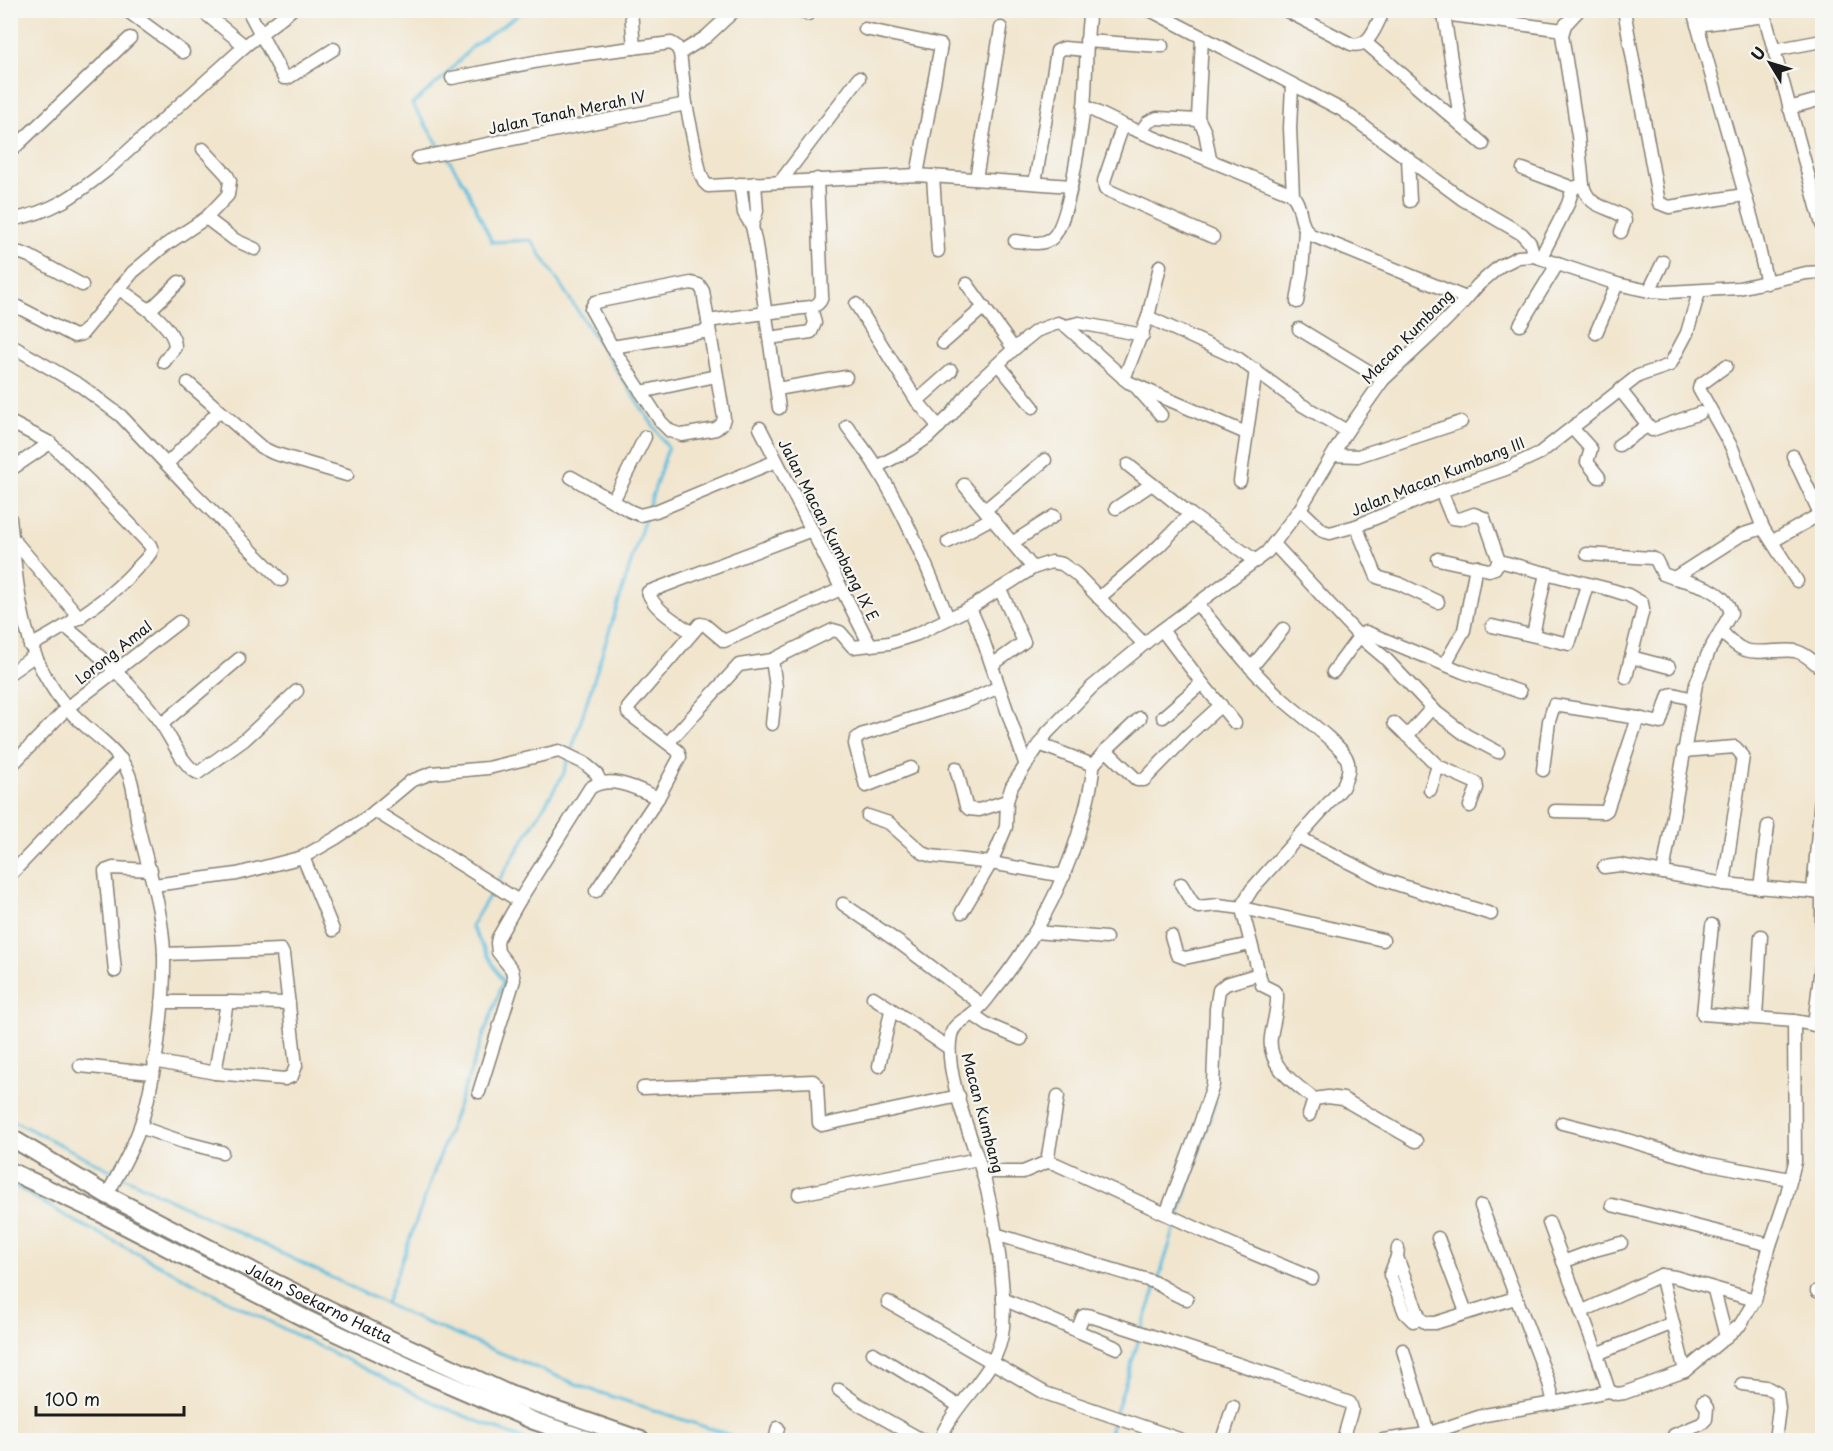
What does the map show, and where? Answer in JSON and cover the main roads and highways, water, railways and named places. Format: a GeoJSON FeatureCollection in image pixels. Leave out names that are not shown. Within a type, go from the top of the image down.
{"type":"FeatureCollection","features":[{"type":"Feature","properties":{"kind":"highway","name":"Jalan Soekarno Hatta"},"geometry":{"type":"LineString","coordinates":[[10,1137],[110,1189],[274,1282],[445,1364],[536,1404],[641,1440]]}},
{"type":"Feature","properties":{"kind":"highway","name":"Jalan Soekarno Hatta"},"geometry":{"type":"LineString","coordinates":[[10,1171],[150,1238],[304,1318],[438,1381],[534,1421],[589,1440]]}},
{"type":"Feature","properties":{"kind":"highway"},"geometry":{"type":"LineString","coordinates":[[438,1381],[445,1364]]}},
{"type":"Feature","properties":{"kind":"waterway"},"geometry":{"type":"LineString","coordinates":[[442,150],[412,104],[443,78],[473,46],[525,10]]}},
{"type":"Feature","properties":{"kind":"waterway"},"geometry":{"type":"LineString","coordinates":[[446,155],[465,185],[492,242],[531,240],[668,448],[648,509]]}},
{"type":"Feature","properties":{"kind":"waterway"},"geometry":{"type":"LineString","coordinates":[[571,752],[645,518]]}},
{"type":"Feature","properties":{"kind":"waterway"},"geometry":{"type":"LineString","coordinates":[[498,882],[563,775],[569,758]]}},
{"type":"Feature","properties":{"kind":"waterway"},"geometry":{"type":"LineString","coordinates":[[386,1304],[503,982],[471,926],[494,888]]}},
{"type":"Feature","properties":{"kind":"waterway"},"geometry":{"type":"LineString","coordinates":[[1179,1215],[1215,1102]]}},
{"type":"Feature","properties":{"kind":"waterway"},"geometry":{"type":"LineString","coordinates":[[10,1119],[116,1173]]}},
{"type":"Feature","properties":{"kind":"waterway"},"geometry":{"type":"LineString","coordinates":[[122,1176],[413,1317],[586,1388],[745,1440]]}},
{"type":"Feature","properties":{"kind":"waterway"},"geometry":{"type":"LineString","coordinates":[[10,1183],[71,1219],[240,1307],[442,1407],[525,1440]]}},
{"type":"Feature","properties":{"kind":"waterway"},"geometry":{"type":"LineString","coordinates":[[1158,1281],[1177,1221]]}},
{"type":"Feature","properties":{"kind":"waterway"},"geometry":{"type":"LineString","coordinates":[[1142,1329],[1156,1287]]}},
{"type":"Feature","properties":{"kind":"waterway"},"geometry":{"type":"LineString","coordinates":[[1115,1415],[1140,1336]]}},
{"type":"Feature","properties":{"kind":"waterway"},"geometry":{"type":"LineString","coordinates":[[1107,1440],[1113,1421]]}}]}
